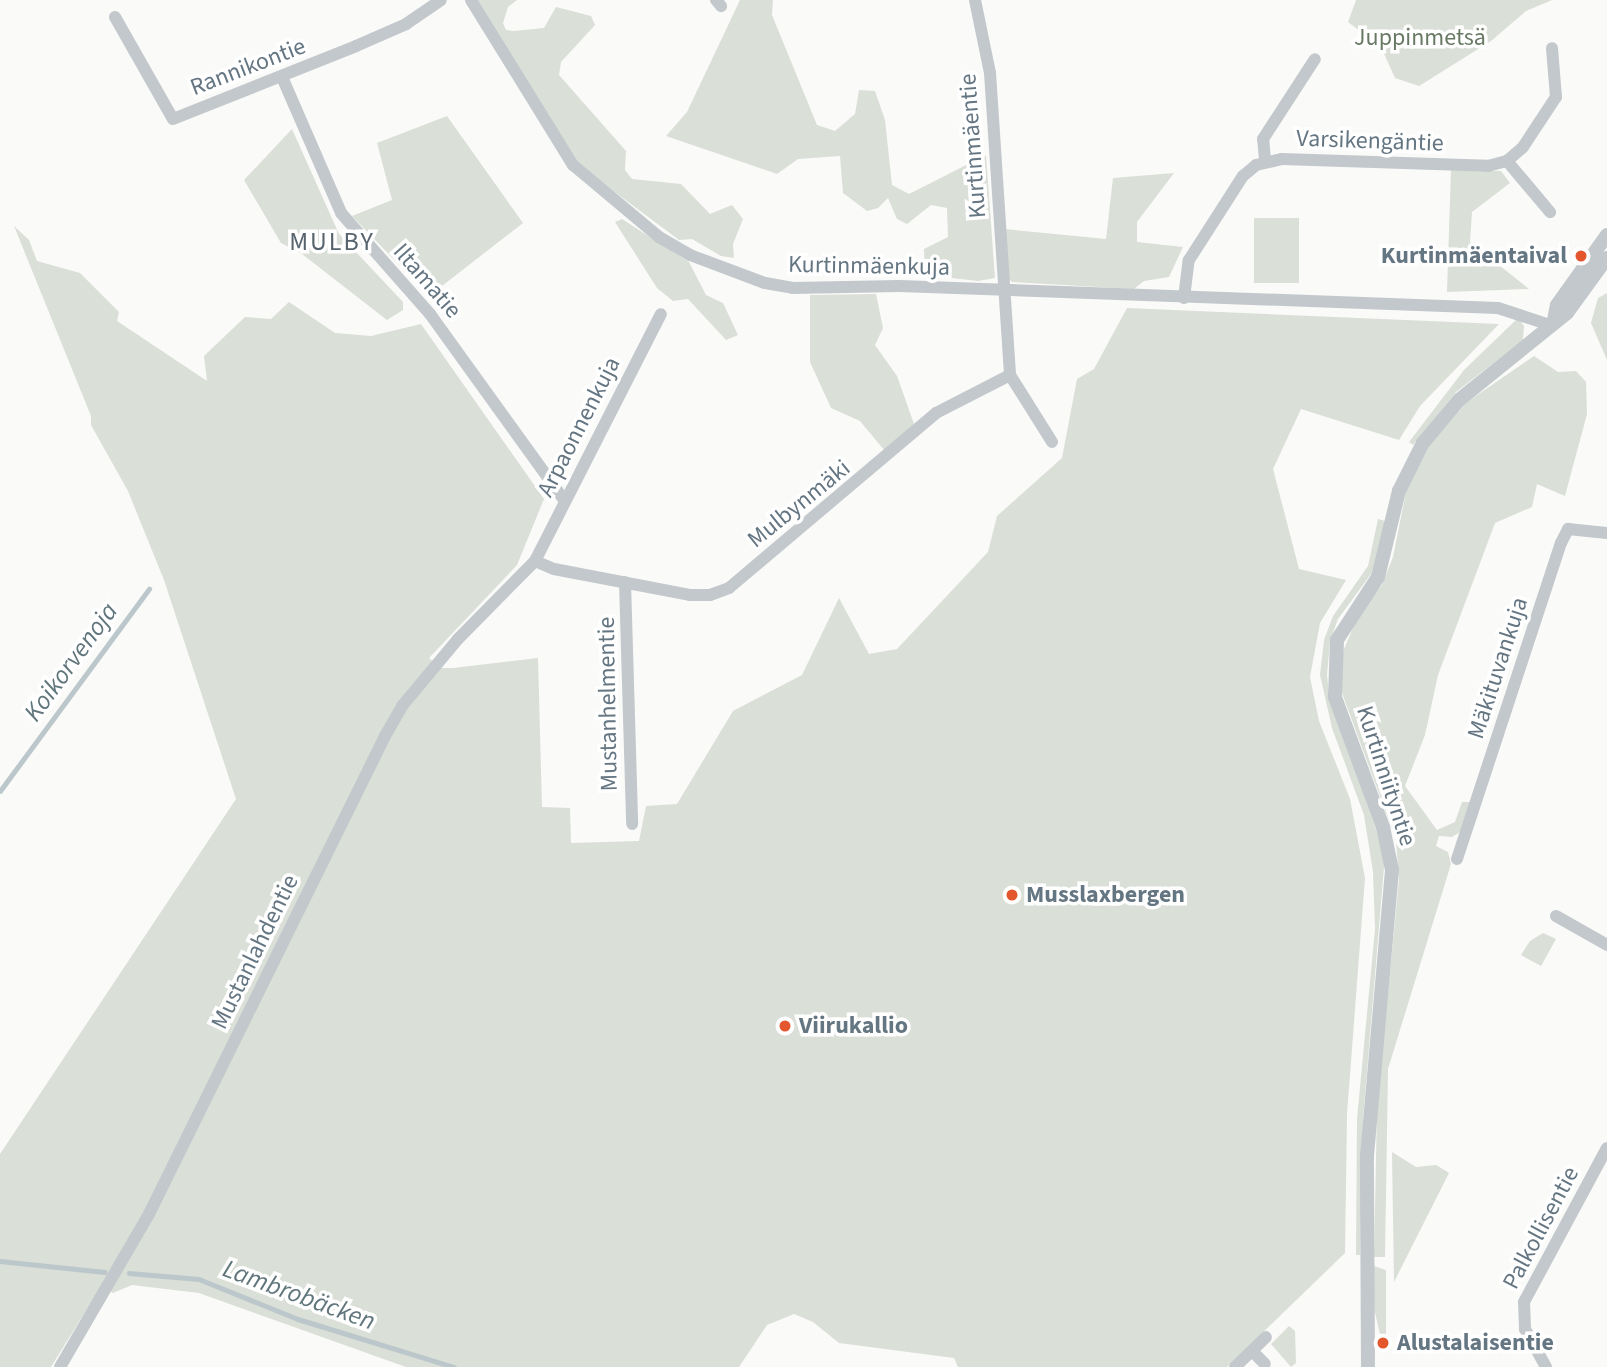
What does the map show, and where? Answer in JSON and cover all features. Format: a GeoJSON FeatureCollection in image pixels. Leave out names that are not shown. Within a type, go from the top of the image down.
{"type":"FeatureCollection","features":[{"type":"Feature","properties":{"kind":"street","name":"Rannikontie"},"geometry":{"type":"LineString","coordinates":[[115,17],[173,119],[282,77],[406,24],[441,0]]}},
{"type":"Feature","properties":{"kind":"street","name":"Kurtinmäenkuja"},"geometry":{"type":"LineString","coordinates":[[471,0],[567,158],[627,213],[690,255],[765,283],[792,288],[1003,290]]}},
{"type":"Feature","properties":{"kind":"street","name":"Kurtinmäentie"},"geometry":{"type":"LineString","coordinates":[[975,0],[990,73],[1003,290]]}},
{"type":"Feature","properties":{"kind":"street"},"geometry":{"type":"LineString","coordinates":[[1550,212],[1507,162],[1523,148],[1556,97],[1552,48]]}},
{"type":"Feature","properties":{"kind":"street"},"geometry":{"type":"LineString","coordinates":[[1265,160],[1267,132],[1315,59]]}},
{"type":"Feature","properties":{"kind":"street","name":"Iltamatie"},"geometry":{"type":"LineString","coordinates":[[282,77],[341,213],[430,313],[564,500]]}},
{"type":"Feature","properties":{"kind":"street","name":"Varsikengäntie"},"geometry":{"type":"LineString","coordinates":[[1184,298],[1189,260],[1243,176],[1265,160],[1488,166],[1507,162]]}},
{"type":"Feature","properties":{"kind":"street","name":"Kurtinniityntie"},"geometry":{"type":"LineString","coordinates":[[1552,322],[1557,305],[1607,235]]}},
{"type":"Feature","properties":{"kind":"street","name":"Kurtinniityntie"},"geometry":{"type":"LineString","coordinates":[[1368,1367],[1367,1156],[1392,870],[1383,827],[1335,697],[1335,650],[1346,620],[1378,577],[1399,491],[1423,443],[1459,400],[1536,340],[1552,322],[1567,313],[1607,258]]}},
{"type":"Feature","properties":{"kind":"street"},"geometry":{"type":"LineString","coordinates":[[1052,442],[1010,375],[1003,290],[1498,308],[1552,322]]}},
{"type":"Feature","properties":{"kind":"street","name":"Arpaonnenkuja"},"geometry":{"type":"LineString","coordinates":[[535,561],[661,314]]}},
{"type":"Feature","properties":{"kind":"street","name":"Mulbynmäki"},"geometry":{"type":"LineString","coordinates":[[535,561],[690,595],[710,595],[729,588],[936,413],[1010,375]]}},
{"type":"Feature","properties":{"kind":"street","name":"Mäkituvankuja"},"geometry":{"type":"LineString","coordinates":[[1457,859],[1561,543],[1568,529],[1607,533]]}},
{"type":"Feature","properties":{"kind":"street","name":"Mustanlahdentie"},"geometry":{"type":"LineString","coordinates":[[60,1367],[149,1214],[402,706],[535,561]]}},
{"type":"Feature","properties":{"kind":"street","name":"Mustanhelmentie"},"geometry":{"type":"LineString","coordinates":[[625,582],[632,824]]}},
{"type":"Feature","properties":{"kind":"street"},"geometry":{"type":"LineString","coordinates":[[1556,915],[1607,945]]}},
{"type":"Feature","properties":{"kind":"street","name":"Palkollisentie"},"geometry":{"type":"LineString","coordinates":[[1546,1367],[1525,1329],[1524,1302],[1607,1148]]}},
{"type":"Feature","properties":{"kind":"street"},"geometry":{"type":"LineString","coordinates":[[1235,1367],[1266,1337]]}},
{"type":"Feature","properties":{"kind":"street"},"geometry":{"type":"LineString","coordinates":[[1252,1351],[1265,1364]]}},
{"type":"Feature","properties":{"kind":"green space"},"geometry":{"type":"Polygon","coordinates":[[[478,0],[517,0],[508,7],[503,23],[506,30],[544,28],[556,7],[591,16],[595,25],[561,62],[559,75],[626,151],[625,170],[632,179],[681,184],[710,214],[732,205],[743,219],[733,244],[734,258],[721,256],[692,239],[679,240],[580,166],[478,0]]]}},
{"type":"Feature","properties":{"kind":"green space"},"geometry":{"type":"Polygon","coordinates":[[[740,0],[773,0],[772,15],[817,125],[835,131],[855,114],[859,90],[875,91],[885,120],[892,185],[909,194],[986,155],[995,278],[978,281],[925,275],[924,249],[948,237],[947,208],[931,205],[907,224],[897,219],[888,198],[878,208],[867,211],[843,193],[840,156],[798,159],[777,174],[666,136],[687,112],[740,0]]]}},
{"type":"Feature","properties":{"kind":"green space","name":"Juppinmetsä"},"geometry":{"type":"Polygon","coordinates":[[[1356,0],[1552,0],[1526,11],[1491,41],[1419,86],[1395,78],[1381,47],[1348,22],[1356,0]]]}},
{"type":"Feature","properties":{"kind":"green space"},"geometry":{"type":"Polygon","coordinates":[[[447,116],[523,223],[429,296],[352,216],[392,200],[377,143],[447,116]]]}},
{"type":"Feature","properties":{"kind":"green space"},"geometry":{"type":"Polygon","coordinates":[[[292,129],[339,234],[403,302],[403,310],[387,320],[302,254],[281,243],[244,180],[292,129]]]}},
{"type":"Feature","properties":{"kind":"green space"},"geometry":{"type":"Polygon","coordinates":[[[1451,170],[1501,171],[1510,183],[1472,212],[1470,242],[1529,289],[1447,292],[1451,170]]]}},
{"type":"Feature","properties":{"kind":"green space"},"geometry":{"type":"Polygon","coordinates":[[[1174,173],[1137,222],[1137,242],[1183,247],[1169,277],[1144,281],[1134,289],[1012,282],[1007,277],[1004,229],[1106,239],[1113,178],[1174,173]]]}},
{"type":"Feature","properties":{"kind":"green space"},"geometry":{"type":"Polygon","coordinates":[[[1254,218],[1299,218],[1299,283],[1254,283],[1254,218]]]}},
{"type":"Feature","properties":{"kind":"green space"},"geometry":{"type":"Polygon","coordinates":[[[622,219],[689,262],[706,295],[723,303],[738,335],[726,340],[688,299],[673,301],[657,288],[615,222],[622,219]]]}},
{"type":"Feature","properties":{"kind":"green space"},"geometry":{"type":"Polygon","coordinates":[[[14,226],[29,240],[37,261],[80,273],[119,312],[117,321],[207,381],[204,356],[245,317],[271,319],[289,302],[335,333],[371,336],[421,324],[544,499],[517,565],[429,658],[440,668],[453,668],[538,658],[542,807],[570,808],[571,843],[639,841],[646,806],[677,804],[733,711],[802,675],[839,598],[869,654],[897,649],[988,552],[997,516],[1062,458],[1077,379],[1094,369],[1127,308],[1499,324],[1420,406],[1399,440],[1301,409],[1273,469],[1299,569],[1346,580],[1320,623],[1310,677],[1319,721],[1350,799],[1365,878],[1347,1114],[1345,1253],[1227,1367],[958,1367],[954,1358],[839,1343],[813,1322],[794,1314],[767,1325],[739,1367],[406,1367],[199,1293],[132,1285],[113,1293],[101,1286],[51,1367],[0,1367],[0,1154],[236,799],[164,580],[128,491],[91,425],[91,416],[14,226]]]}},
{"type":"Feature","properties":{"kind":"green space"},"geometry":{"type":"Polygon","coordinates":[[[1607,293],[1607,360],[1591,323],[1598,298],[1607,293]]]}},
{"type":"Feature","properties":{"kind":"green space"},"geometry":{"type":"Polygon","coordinates":[[[876,294],[883,328],[875,345],[897,376],[914,424],[885,451],[860,421],[831,408],[810,362],[810,295],[876,294]]]}},
{"type":"Feature","properties":{"kind":"green space"},"geometry":{"type":"Polygon","coordinates":[[[1518,318],[1524,326],[1523,340],[1456,392],[1413,445],[1409,442],[1464,370],[1518,318]]]}},
{"type":"Feature","properties":{"kind":"green space"},"geometry":{"type":"Polygon","coordinates":[[[1534,356],[1558,372],[1576,371],[1586,382],[1587,414],[1565,496],[1537,484],[1532,507],[1495,523],[1438,675],[1425,735],[1405,786],[1437,830],[1455,822],[1462,802],[1470,802],[1462,831],[1452,837],[1439,836],[1436,846],[1448,852],[1451,864],[1388,1069],[1385,1257],[1374,1257],[1377,1109],[1399,879],[1396,840],[1342,693],[1342,654],[1360,611],[1382,585],[1393,557],[1406,492],[1431,443],[1467,402],[1534,356]]]}},
{"type":"Feature","properties":{"kind":"green space"},"geometry":{"type":"Polygon","coordinates":[[[1378,519],[1385,521],[1379,554],[1371,574],[1338,619],[1330,641],[1327,675],[1329,694],[1385,855],[1363,1119],[1360,1255],[1356,1255],[1357,1119],[1375,929],[1373,872],[1364,815],[1332,728],[1320,675],[1324,640],[1333,616],[1368,566],[1378,519]]]}},
{"type":"Feature","properties":{"kind":"green space"},"geometry":{"type":"Polygon","coordinates":[[[1543,933],[1556,939],[1541,966],[1521,955],[1530,941],[1543,933]]]}},
{"type":"Feature","properties":{"kind":"green space"},"geometry":{"type":"Polygon","coordinates":[[[1392,1152],[1416,1167],[1436,1165],[1449,1173],[1394,1282],[1392,1152]]]}},
{"type":"Feature","properties":{"kind":"green space"},"geometry":{"type":"Polygon","coordinates":[[[1374,1266],[1386,1270],[1386,1334],[1380,1334],[1373,1304],[1374,1266]]]}},
{"type":"Feature","properties":{"kind":"green space"},"geometry":{"type":"Polygon","coordinates":[[[1289,1326],[1295,1331],[1296,1363],[1291,1367],[1271,1344],[1289,1326]]]}},
{"type":"Feature","properties":{"kind":"waterway","name":"Koikorvenoja"},"geometry":{"type":"LineString","coordinates":[[0,791],[149,589]]}},
{"type":"Feature","properties":{"kind":"waterway","name":"Lambrobäcken"},"geometry":{"type":"LineString","coordinates":[[0,1261],[104,1272]]}},
{"type":"Feature","properties":{"kind":"waterway","name":"Lambrobäcken"},"geometry":{"type":"LineString","coordinates":[[129,1273],[199,1279],[298,1319],[454,1367]]}},
{"type":"Feature","properties":{"kind":"place","name":"Kurtinmäentaival"},"geometry":{"type":"Point","coordinates":[1581,256]}},
{"type":"Feature","properties":{"kind":"place","name":"Musslaxbergen"},"geometry":{"type":"Point","coordinates":[1012,895]}},
{"type":"Feature","properties":{"kind":"place","name":"Viirukallio"},"geometry":{"type":"Point","coordinates":[785,1026]}},
{"type":"Feature","properties":{"kind":"place","name":"Alustalaisentie"},"geometry":{"type":"Point","coordinates":[1383,1343]}},
{"type":"Feature","properties":{"kind":"district","name":"MULBY"},"geometry":{"type":"Point","coordinates":[332,242]}}]}
